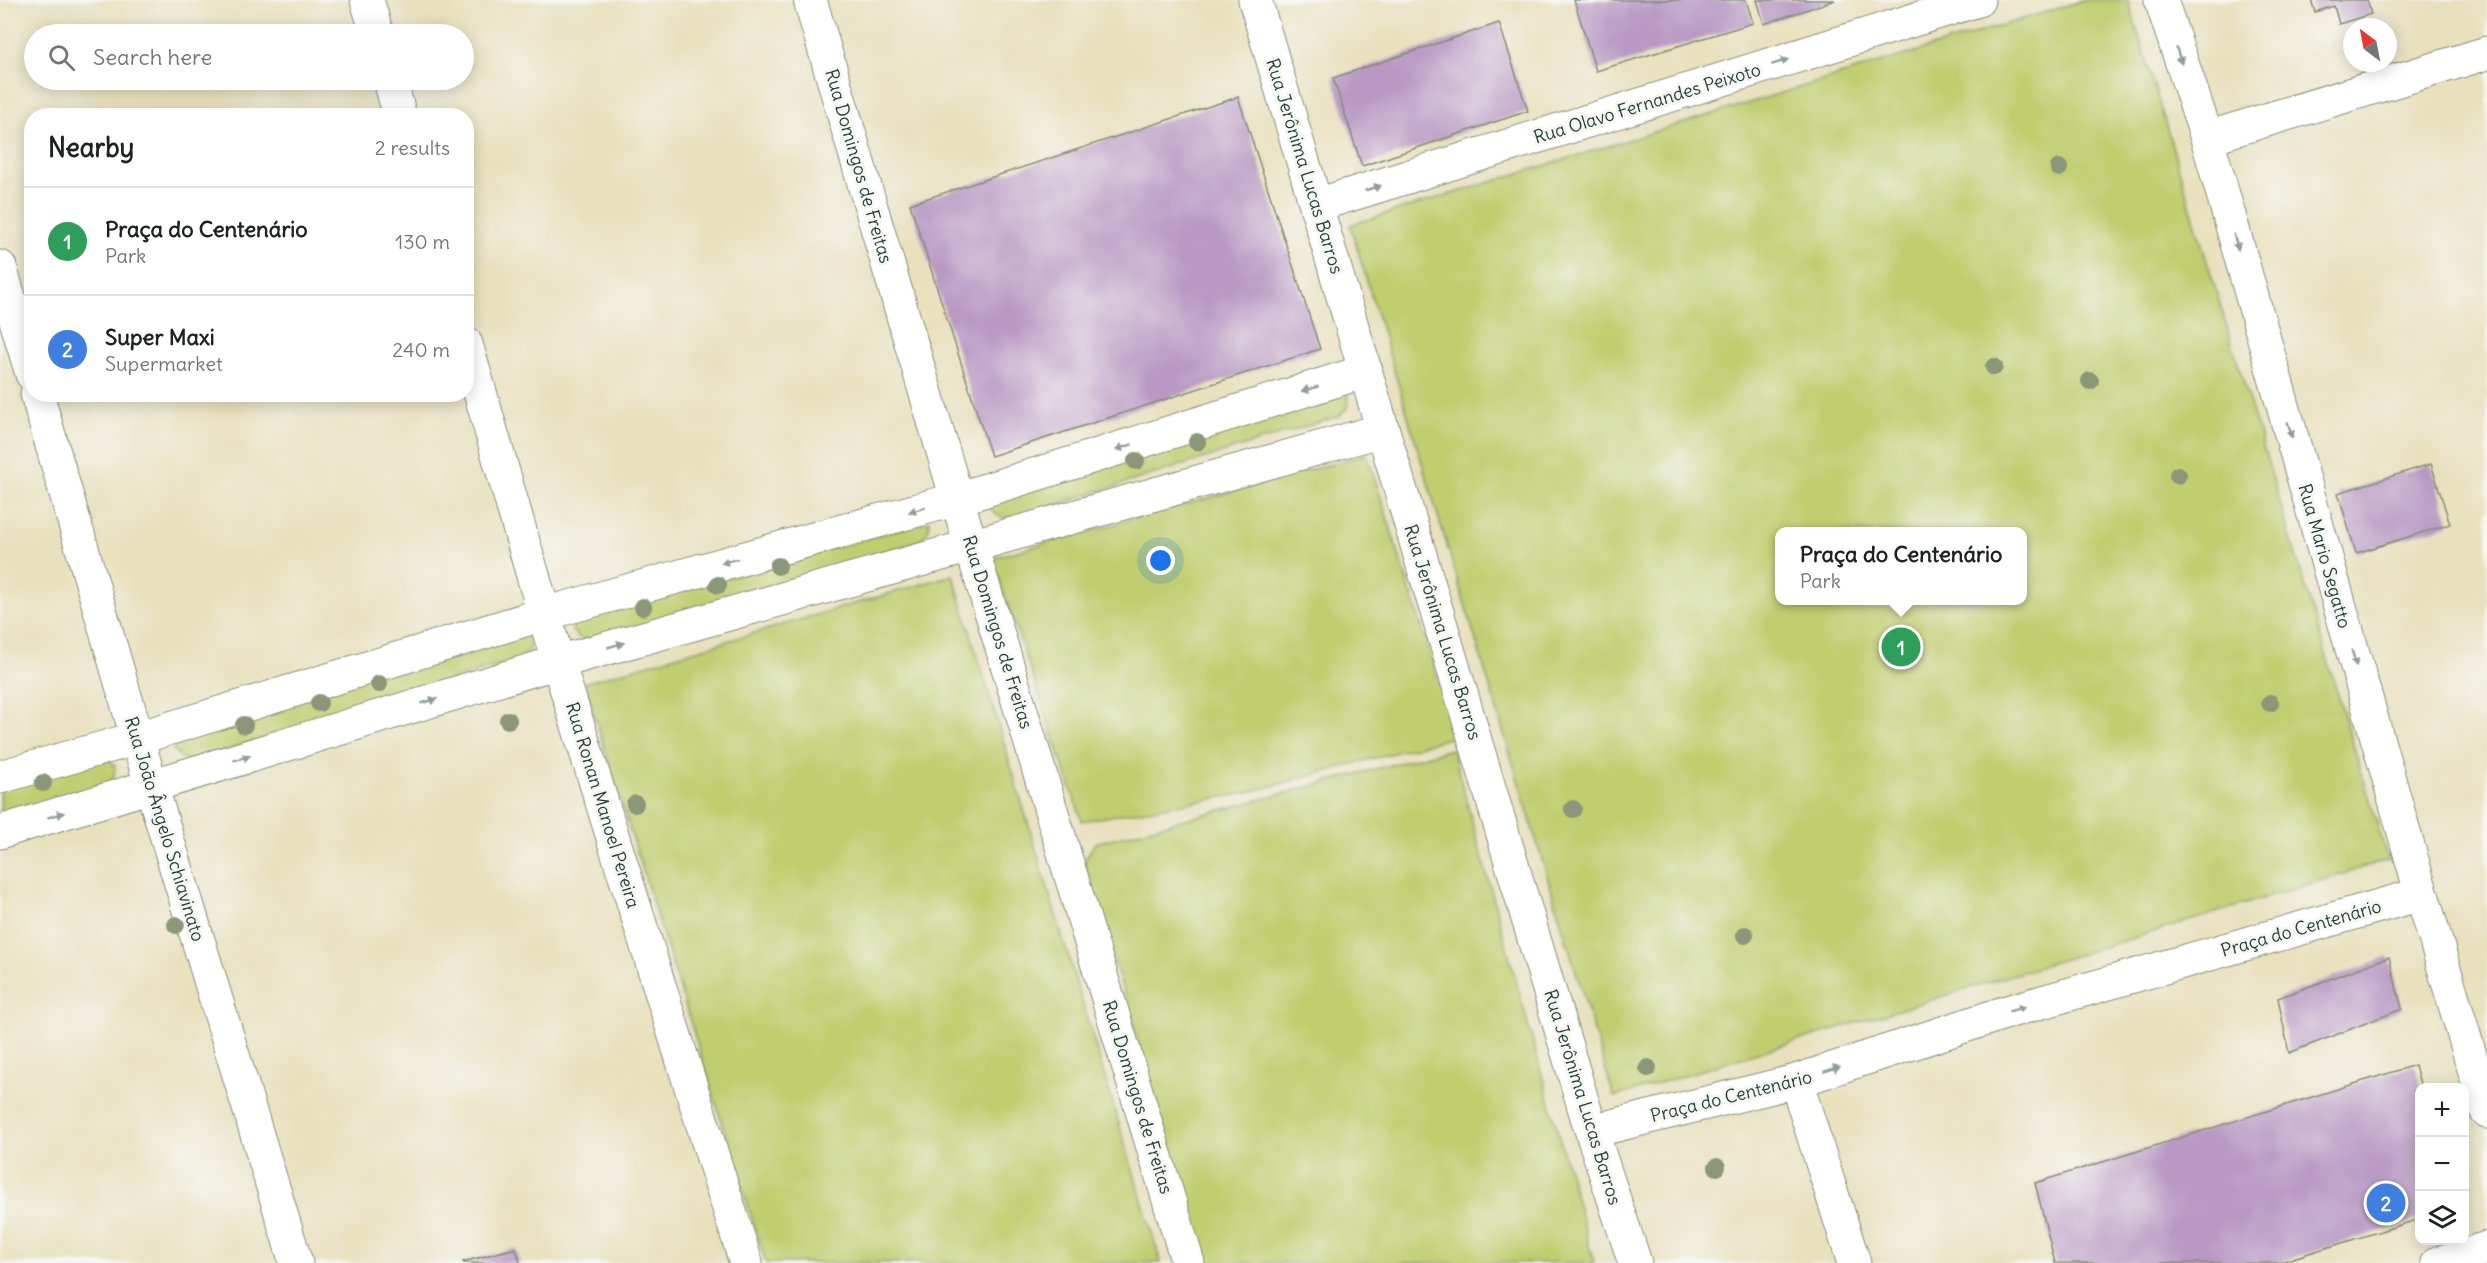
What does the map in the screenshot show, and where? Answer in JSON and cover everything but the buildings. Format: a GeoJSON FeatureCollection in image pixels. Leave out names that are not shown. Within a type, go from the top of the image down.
{"type":"FeatureCollection","features":[{"type":"Feature","properties":{"kind":"street"},"geometry":{"type":"LineString","coordinates":[[367,0],[374,24]]}},
{"type":"Feature","properties":{"kind":"street","name":"Rua Domingos de Freitas"},"geometry":{"type":"LineString","coordinates":[[810,0],[957,499],[1188,1263]]}},
{"type":"Feature","properties":{"kind":"street","name":"Rua Jerônima Lucas Barros"},"geometry":{"type":"LineString","coordinates":[[1255,0],[1592,1131],[1635,1263]]}},
{"type":"Feature","properties":{"kind":"street","name":"Rua Olavo Fernandes Peixoto"},"geometry":{"type":"LineString","coordinates":[[1317,205],[1978,0]]}},
{"type":"Feature","properties":{"kind":"street","name":"Rua Mario Segatto"},"geometry":{"type":"LineString","coordinates":[[2161,0],[2207,138],[2421,894],[2487,1112]]}},
{"type":"Feature","properties":{"kind":"street"},"geometry":{"type":"LineString","coordinates":[[2207,138],[2487,53]]}},
{"type":"Feature","properties":{"kind":"street"},"geometry":{"type":"LineString","coordinates":[[393,90],[398,108]]}},
{"type":"Feature","properties":{"kind":"street"},"geometry":{"type":"LineString","coordinates":[[0,267],[24,348]]}},
{"type":"Feature","properties":{"kind":"street"},"geometry":{"type":"LineString","coordinates":[[0,777],[138,738],[544,614],[957,499],[1366,371]]}},
{"type":"Feature","properties":{"kind":"street","name":"Rua Ronan Manoel Pereira"},"geometry":{"type":"LineString","coordinates":[[474,373],[558,662],[746,1263]]}},
{"type":"Feature","properties":{"kind":"street","name":"Rua João Ângelo Schiavinato"},"geometry":{"type":"LineString","coordinates":[[39,402],[151,785],[296,1263]]}},
{"type":"Feature","properties":{"kind":"street"},"geometry":{"type":"LineString","coordinates":[[0,832],[558,662],[1383,430]]}},
{"type":"Feature","properties":{"kind":"street","name":"Praça do Centenário"},"geometry":{"type":"LineString","coordinates":[[1592,1131],[1796,1081],[2007,1012],[2421,894]]}},
{"type":"Feature","properties":{"kind":"street"},"geometry":{"type":"LineString","coordinates":[[1796,1081],[1854,1263]]}},
{"type":"Feature","properties":{"kind":"street"},"geometry":{"type":"LineString","coordinates":[[2438,1263],[2487,1248]]}},
{"type":"Feature","properties":{"kind":"green space"},"geometry":{"type":"Polygon","coordinates":[[[2085,0],[2128,0],[2388,860],[1614,1097],[1350,225],[2085,0]]]}},
{"type":"Feature","properties":{"kind":"green space"},"geometry":{"type":"Polygon","coordinates":[[[1339,388],[1349,397],[1347,408],[1339,416],[1011,519],[1000,517],[992,510],[993,496],[1339,388]]]}},
{"type":"Feature","properties":{"kind":"green space"},"geometry":{"type":"Polygon","coordinates":[[[1367,454],[1456,736],[1246,793],[1082,821],[992,558],[1367,454]]]}},
{"type":"Feature","properties":{"kind":"green space"},"geometry":{"type":"Polygon","coordinates":[[[930,521],[928,531],[921,540],[592,642],[582,640],[572,631],[574,620],[930,521]]]}},
{"type":"Feature","properties":{"kind":"green space"},"geometry":{"type":"Polygon","coordinates":[[[953,575],[1161,1263],[766,1263],[584,683],[953,575]]]}},
{"type":"Feature","properties":{"kind":"green space"},"geometry":{"type":"Polygon","coordinates":[[[522,629],[531,639],[529,650],[522,658],[194,760],[182,758],[174,751],[175,738],[522,629]]]}},
{"type":"Feature","properties":{"kind":"green space"},"geometry":{"type":"Polygon","coordinates":[[[1452,749],[1594,1263],[1205,1263],[1084,861],[1095,843],[1452,749]]]}},
{"type":"Feature","properties":{"kind":"green space"},"geometry":{"type":"Polygon","coordinates":[[[106,757],[115,766],[114,777],[106,786],[0,819],[0,785],[106,757]]]}},
{"type":"Feature","properties":{"kind":"place","name":"Praça do Centenário"},"geometry":{"type":"Point","coordinates":[1901,647]}},
{"type":"Feature","properties":{"kind":"place","name":"Super Maxi"},"geometry":{"type":"Point","coordinates":[2386,1203]}}]}
